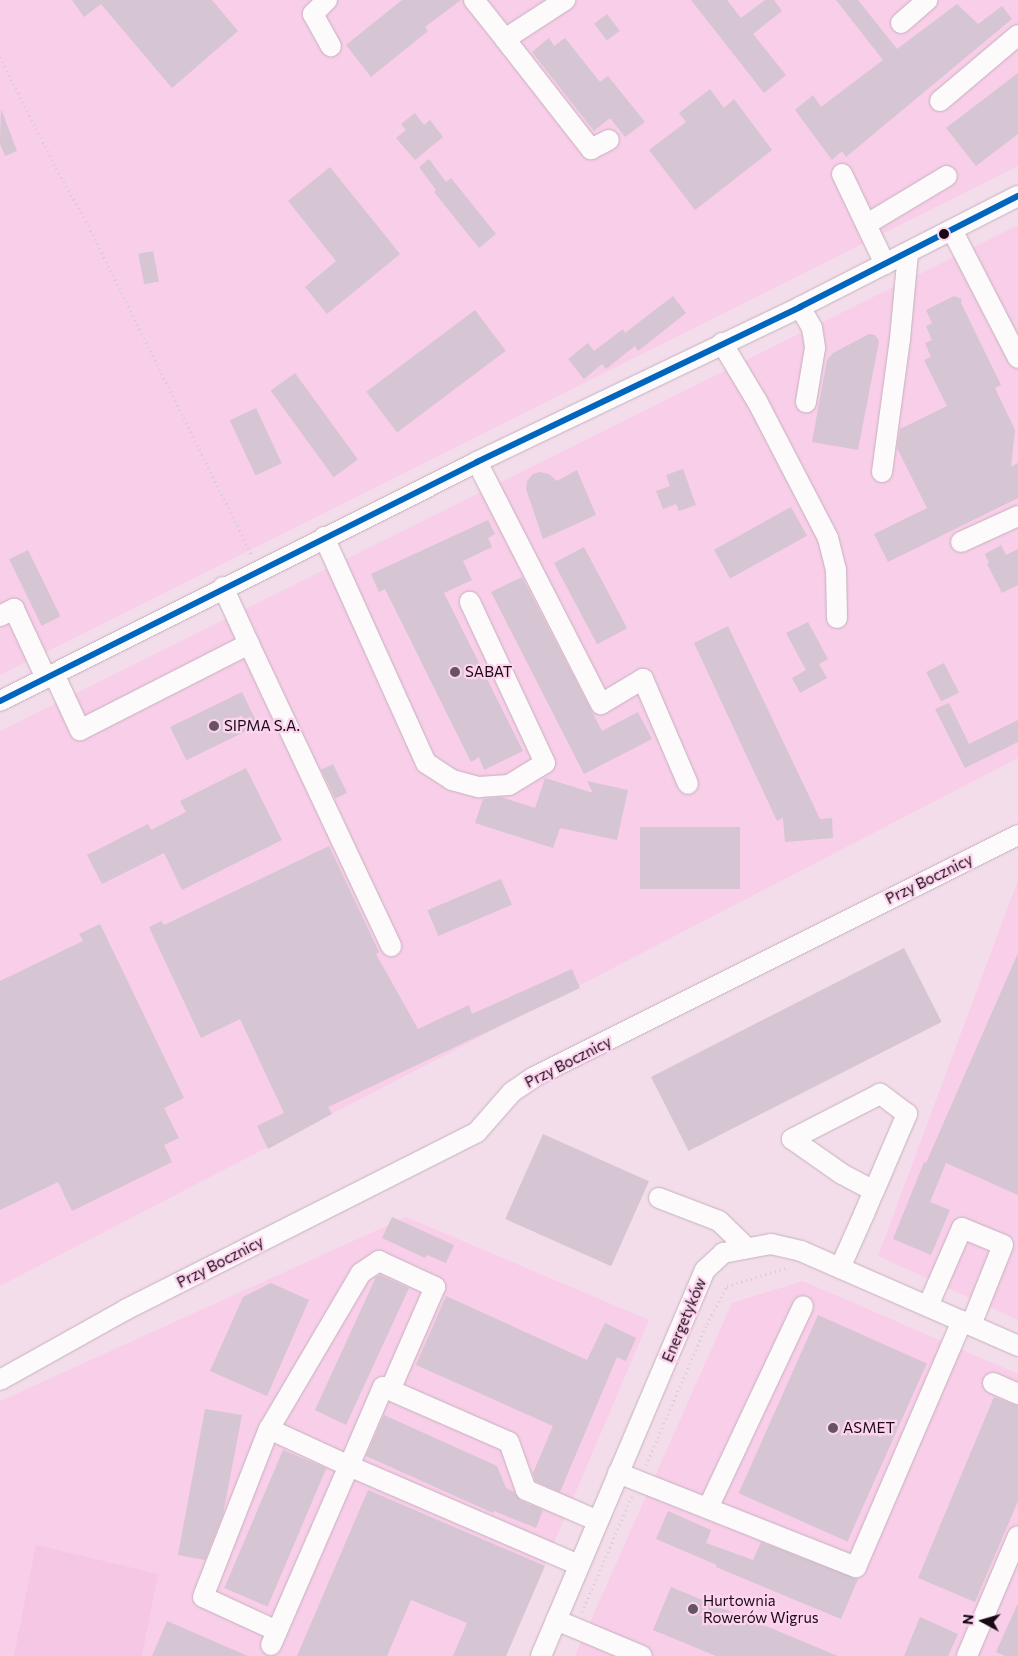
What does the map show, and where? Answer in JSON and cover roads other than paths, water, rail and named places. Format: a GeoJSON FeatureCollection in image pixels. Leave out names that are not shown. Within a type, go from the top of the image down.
{"type":"FeatureCollection","features":[{"type":"Feature","properties":{"kind":"street"},"geometry":{"type":"LineString","coordinates":[[327,0],[313,14],[331,46]]}},
{"type":"Feature","properties":{"kind":"street"},"geometry":{"type":"LineString","coordinates":[[474,0],[591,149],[609,140]]}},
{"type":"Feature","properties":{"kind":"street"},"geometry":{"type":"LineString","coordinates":[[505,39],[565,0]]}},
{"type":"Feature","properties":{"kind":"street"},"geometry":{"type":"LineString","coordinates":[[901,23],[927,0]]}},
{"type":"Feature","properties":{"kind":"street"},"geometry":{"type":"LineString","coordinates":[[940,100],[1018,35]]}},
{"type":"Feature","properties":{"kind":"street"},"geometry":{"type":"LineString","coordinates":[[842,174],[885,264]]}},
{"type":"Feature","properties":{"kind":"street"},"geometry":{"type":"LineString","coordinates":[[867,224],[947,176]]}},
{"type":"Feature","properties":{"kind":"street"},"geometry":{"type":"LineString","coordinates":[[0,701],[223,587],[722,343],[800,307],[1018,196]]}},
{"type":"Feature","properties":{"kind":"street"},"geometry":{"type":"LineString","coordinates":[[952,230],[1018,358]]}},
{"type":"Feature","properties":{"kind":"street"},"geometry":{"type":"LineString","coordinates":[[882,472],[900,339],[908,253]]}},
{"type":"Feature","properties":{"kind":"street"},"geometry":{"type":"LineString","coordinates":[[800,307],[812,328],[815,348],[806,402]]}},
{"type":"Feature","properties":{"kind":"street"},"geometry":{"type":"LineString","coordinates":[[722,343],[758,403],[828,538],[836,570],[837,618]]}},
{"type":"Feature","properties":{"kind":"street"},"geometry":{"type":"LineString","coordinates":[[477,462],[601,704],[643,678],[688,784]]}},
{"type":"Feature","properties":{"kind":"street"},"geometry":{"type":"LineString","coordinates":[[961,542],[1018,516]]}},
{"type":"Feature","properties":{"kind":"street"},"geometry":{"type":"LineString","coordinates":[[324,537],[426,763],[452,780],[479,787],[509,785],[545,763],[470,602]]}},
{"type":"Feature","properties":{"kind":"street"},"geometry":{"type":"LineString","coordinates":[[223,587],[392,946]]}},
{"type":"Feature","properties":{"kind":"street"},"geometry":{"type":"LineString","coordinates":[[0,616],[14,609],[80,730],[249,644]]}},
{"type":"Feature","properties":{"kind":"street","name":"Przy Bocznicy"},"geometry":{"type":"LineString","coordinates":[[0,1380],[134,1306],[477,1132],[512,1092],[534,1077],[1018,835]]}},
{"type":"Feature","properties":{"kind":"street"},"geometry":{"type":"LineString","coordinates":[[840,1268],[874,1191],[906,1114],[880,1094],[792,1139],[842,1174],[874,1191]]}},
{"type":"Feature","properties":{"kind":"street"},"geometry":{"type":"LineString","coordinates":[[659,1198],[719,1221],[747,1248]]}},
{"type":"Feature","properties":{"kind":"street"},"geometry":{"type":"LineString","coordinates":[[618,1473],[856,1567],[1003,1245],[962,1228],[928,1306]]}},
{"type":"Feature","properties":{"kind":"street","name":"Energetyków"},"geometry":{"type":"LineString","coordinates":[[541,1656],[705,1270],[723,1253],[771,1244],[801,1250],[1018,1346]]}},
{"type":"Feature","properties":{"kind":"street"},"geometry":{"type":"LineString","coordinates":[[390,1390],[435,1287],[379,1261],[361,1272],[269,1429],[203,1597],[274,1638],[383,1387],[509,1442],[526,1490],[598,1521]]}},
{"type":"Feature","properties":{"kind":"street"},"geometry":{"type":"LineString","coordinates":[[708,1508],[803,1306]]}},
{"type":"Feature","properties":{"kind":"street"},"geometry":{"type":"LineString","coordinates":[[993,1383],[1018,1394]]}},
{"type":"Feature","properties":{"kind":"street"},"geometry":{"type":"LineString","coordinates":[[269,1429],[349,1466],[579,1565]]}},
{"type":"Feature","properties":{"kind":"street"},"geometry":{"type":"LineString","coordinates":[[967,1656],[1018,1536]]}},
{"type":"Feature","properties":{"kind":"street"},"geometry":{"type":"LineString","coordinates":[[556,1620],[642,1656]]}},
{"type":"Feature","properties":{"kind":"place","name":"SABAT"},"geometry":{"type":"Point","coordinates":[455,672]}},
{"type":"Feature","properties":{"kind":"place","name":"SIPMA S.A."},"geometry":{"type":"Point","coordinates":[214,726]}},
{"type":"Feature","properties":{"kind":"place","name":"ASMET"},"geometry":{"type":"Point","coordinates":[833,1428]}},
{"type":"Feature","properties":{"kind":"place","name":"Hurtownia Rowerów Wigrus"},"geometry":{"type":"Point","coordinates":[693,1609]}}]}
